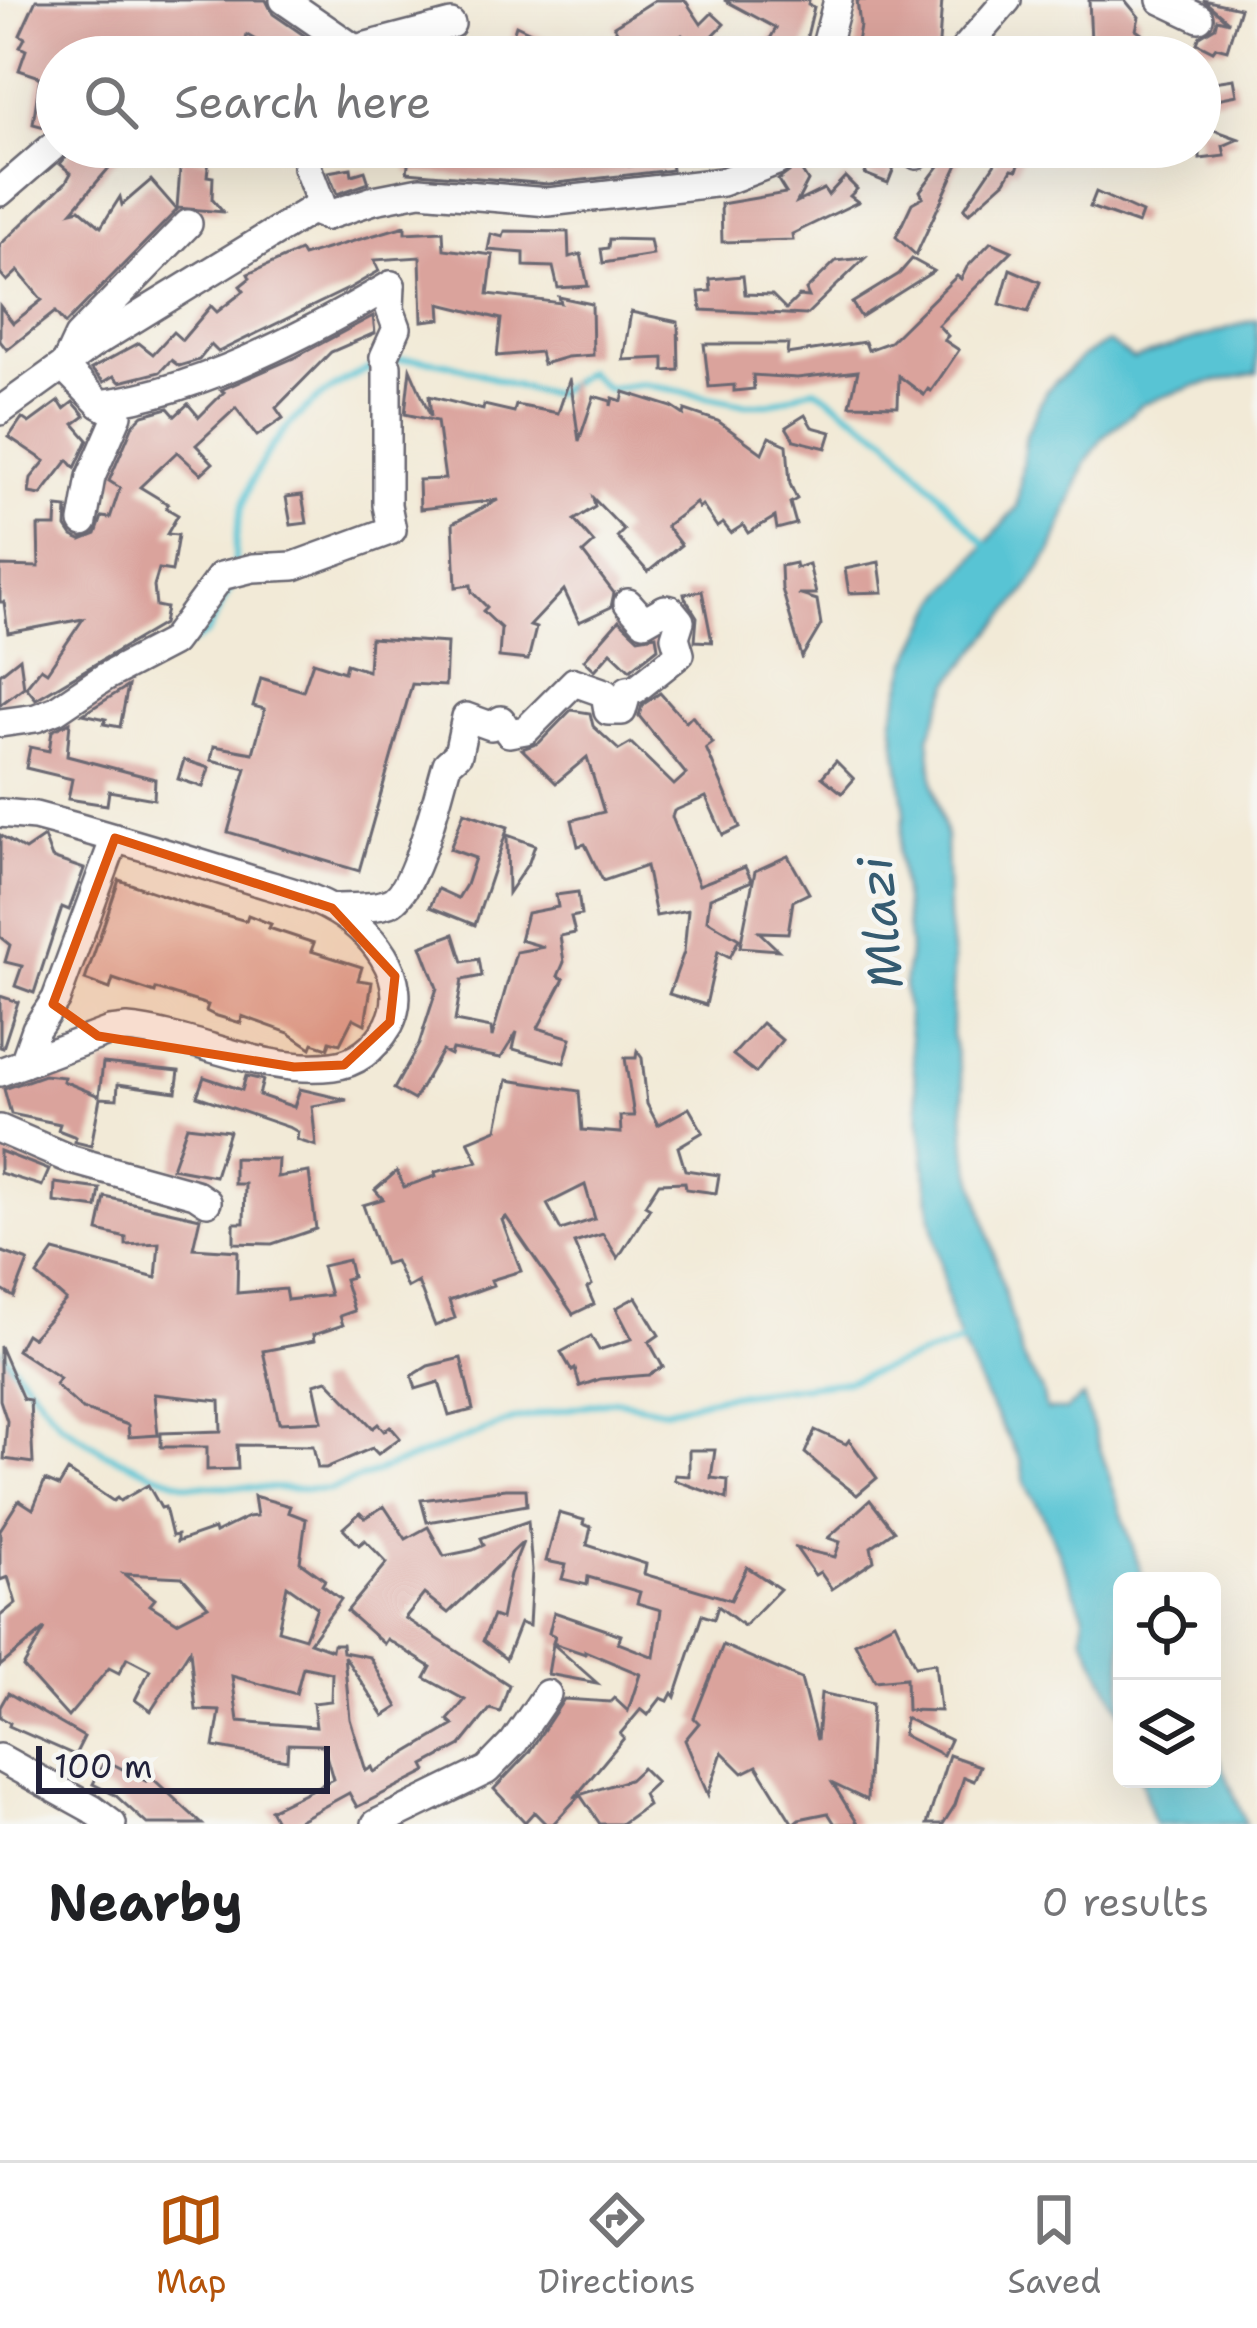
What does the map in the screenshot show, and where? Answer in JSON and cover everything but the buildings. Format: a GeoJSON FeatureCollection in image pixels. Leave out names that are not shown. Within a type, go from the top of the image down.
{"type":"FeatureCollection","features":[{"type":"Feature","properties":{"kind":"street"},"geometry":{"type":"LineString","coordinates":[[284,0],[331,36]]}},
{"type":"Feature","properties":{"kind":"street"},"geometry":{"type":"LineString","coordinates":[[829,36],[838,0]]}},
{"type":"Feature","properties":{"kind":"street"},"geometry":{"type":"LineString","coordinates":[[976,36],[1006,0]]}},
{"type":"Feature","properties":{"kind":"street"},"geometry":{"type":"LineString","coordinates":[[1161,0],[1199,18]]}},
{"type":"Feature","properties":{"kind":"street"},"geometry":{"type":"LineString","coordinates":[[410,36],[451,24]]}},
{"type":"Feature","properties":{"kind":"street"},"geometry":{"type":"LineString","coordinates":[[0,192],[36,160]]}},
{"type":"Feature","properties":{"kind":"street"},"geometry":{"type":"LineString","coordinates":[[307,168],[326,216]]}},
{"type":"Feature","properties":{"kind":"street"},"geometry":{"type":"LineString","coordinates":[[0,411],[94,344],[311,210],[326,216],[420,191],[548,202],[722,182],[759,168]]}},
{"type":"Feature","properties":{"kind":"street"},"geometry":{"type":"LineString","coordinates":[[64,367],[78,337],[188,224]]}},
{"type":"Feature","properties":{"kind":"street"},"geometry":{"type":"LineString","coordinates":[[0,723],[56,710],[105,677],[172,642],[221,575],[294,566],[392,530],[387,505],[386,361],[397,328],[390,309],[391,285],[274,348],[152,396],[100,404]]}},
{"type":"Feature","properties":{"kind":"street"},"geometry":{"type":"LineString","coordinates":[[64,367],[118,416],[91,477],[83,522]]}},
{"type":"Feature","properties":{"kind":"street"},"geometry":{"type":"LineString","coordinates":[[0,813],[35,816],[115,838],[332,908],[385,904],[400,896],[412,874],[447,764],[458,754],[466,717],[491,726],[502,720],[509,733],[526,730],[574,682],[605,693],[608,711],[622,711],[628,690],[680,653],[675,637],[680,621],[671,610],[644,621],[628,604]]}},
{"type":"Feature","properties":{"kind":"street"},"geometry":{"type":"LineString","coordinates":[[12,1067],[53,1004],[115,838]]}},
{"type":"Feature","properties":{"kind":"street"},"geometry":{"type":"LineString","coordinates":[[12,1067],[110,1031],[141,1030],[294,1066],[330,1067],[355,1061],[375,1045],[390,1022],[397,998],[394,976],[364,935],[332,908]]}},
{"type":"Feature","properties":{"kind":"street"},"geometry":{"type":"LineString","coordinates":[[53,1004],[98,1036]]}},
{"type":"Feature","properties":{"kind":"street"},"geometry":{"type":"LineString","coordinates":[[0,1129],[72,1160],[194,1194],[207,1202]]}},
{"type":"Feature","properties":{"kind":"street"},"geometry":{"type":"LineString","coordinates":[[376,1824],[487,1770],[514,1742],[547,1694]]}},
{"type":"Feature","properties":{"kind":"street"},"geometry":{"type":"LineString","coordinates":[[0,1758],[112,1824]]}},
{"type":"Feature","properties":{"kind":"highlighted area"},"geometry":{"type":"Polygon","coordinates":[[[115,838],[332,908],[395,976],[390,1022],[344,1065],[294,1067],[98,1036],[53,1004],[115,838]]]}},
{"type":"Feature","properties":{"kind":"water"},"geometry":{"type":"Polygon","coordinates":[[[1257,319],[1257,373],[1144,403],[1103,437],[1085,464],[1051,552],[1026,591],[951,681],[929,737],[946,837],[952,1035],[963,1087],[966,1150],[1022,1357],[1042,1391],[1046,1410],[1065,1410],[1083,1397],[1141,1572],[1113,1572],[1113,1696],[1083,1636],[1084,1615],[1043,1515],[1025,1484],[1021,1461],[952,1321],[931,1218],[904,984],[910,948],[898,853],[905,813],[893,718],[908,662],[939,600],[1017,507],[1026,435],[1046,391],[1082,357],[1108,342],[1133,359],[1257,319]]]}},
{"type":"Feature","properties":{"kind":"water"},"geometry":{"type":"Polygon","coordinates":[[[1221,1762],[1246,1824],[1154,1824],[1144,1788],[1221,1788],[1221,1762]]]}},
{"type":"Feature","properties":{"kind":"waterway"},"geometry":{"type":"LineString","coordinates":[[395,360],[456,366],[553,394],[587,372],[607,389],[643,384],[742,404],[769,404],[815,388],[889,439],[989,548]]}},
{"type":"Feature","properties":{"kind":"waterway"},"geometry":{"type":"LineString","coordinates":[[235,567],[244,501],[274,444],[319,398],[376,366]]}},
{"type":"Feature","properties":{"kind":"waterway"},"geometry":{"type":"LineString","coordinates":[[183,648],[207,633],[232,585]]}},
{"type":"Feature","properties":{"kind":"waterway"},"geometry":{"type":"LineString","coordinates":[[0,1350],[61,1424],[104,1452],[152,1473],[189,1485],[329,1490],[516,1419],[614,1400],[664,1410],[722,1396],[847,1381],[965,1341]]}},
{"type":"Feature","properties":{"kind":"water label","name":"Mlazi"},"geometry":{"type":"Point","coordinates":[880,923]}}]}
